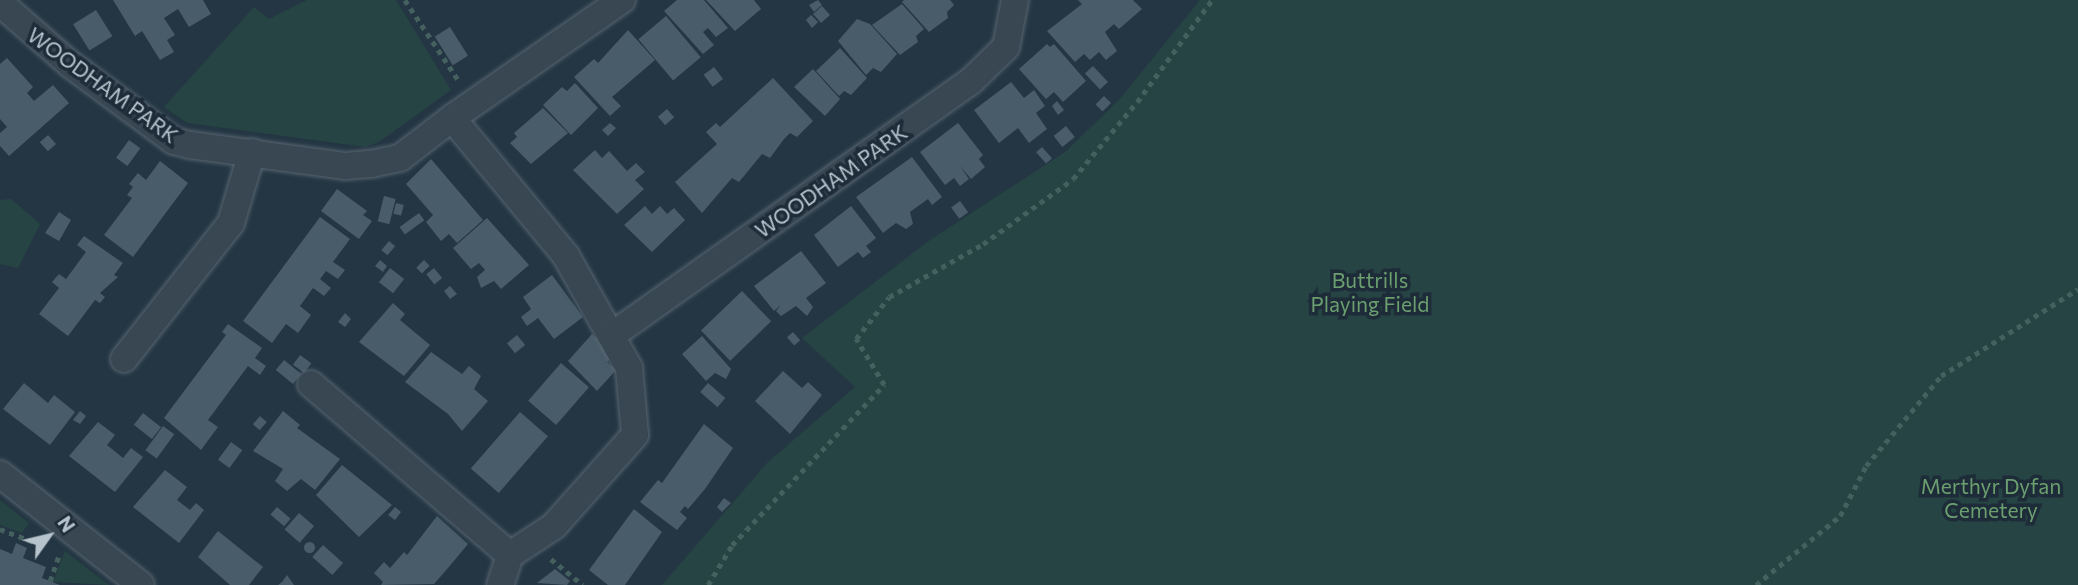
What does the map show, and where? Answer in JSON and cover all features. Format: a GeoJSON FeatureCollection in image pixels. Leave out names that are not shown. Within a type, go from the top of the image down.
{"type":"FeatureCollection","features":[{"type":"Feature","properties":{"kind":"street","name":"WOODHAM PARK"},"geometry":{"type":"LineString","coordinates":[[0,4],[31,35],[174,141],[346,166],[400,158],[622,0]]}},
{"type":"Feature","properties":{"kind":"street","name":"WOODHAM PARK"},"geometry":{"type":"LineString","coordinates":[[611,336],[970,82],[1006,47],[1015,0]]}},
{"type":"Feature","properties":{"kind":"street"},"geometry":{"type":"LineString","coordinates":[[463,111],[566,256],[629,368],[635,435],[554,526],[520,549],[499,585]]}},
{"type":"Feature","properties":{"kind":"street"},"geometry":{"type":"LineString","coordinates":[[124,359],[231,223],[252,152]]}},
{"type":"Feature","properties":{"kind":"street"},"geometry":{"type":"LineString","coordinates":[[311,384],[520,549]]}},
{"type":"Feature","properties":{"kind":"street"},"geometry":{"type":"LineString","coordinates":[[0,474],[141,585]]}},
{"type":"Feature","properties":{"kind":"path"},"geometry":{"type":"LineString","coordinates":[[405,0],[463,111]]}},
{"type":"Feature","properties":{"kind":"path"},"geometry":{"type":"LineString","coordinates":[[708,585],[732,545],[884,385],[856,339],[889,297],[983,244],[1073,179],[1137,102],[1212,0]]}},
{"type":"Feature","properties":{"kind":"path"},"geometry":{"type":"LineString","coordinates":[[1756,585],[1840,516],[1866,466],[1941,376],[2078,289]]}},
{"type":"Feature","properties":{"kind":"path"},"geometry":{"type":"LineString","coordinates":[[0,529],[60,552],[50,581]]}},
{"type":"Feature","properties":{"kind":"path"},"geometry":{"type":"LineString","coordinates":[[520,549],[583,585]]}},
{"type":"Feature","properties":{"kind":"green space"},"geometry":{"type":"Polygon","coordinates":[[[307,0],[396,0],[451,90],[379,142],[365,147],[187,123],[164,107],[254,7],[269,19],[307,0]]]}},
{"type":"Feature","properties":{"kind":"green space","name":"Buttrills Playing Field"},"geometry":{"type":"Polygon","coordinates":[[[1200,0],[2078,0],[2078,585],[662,585],[767,463],[855,387],[802,338],[930,240],[1065,152],[1119,100],[1200,0]]]}},
{"type":"Feature","properties":{"kind":"green space"},"geometry":{"type":"Polygon","coordinates":[[[11,199],[40,224],[18,268],[0,264],[0,200],[11,199]]]}},
{"type":"Feature","properties":{"kind":"green space"},"geometry":{"type":"Polygon","coordinates":[[[0,500],[29,523],[22,533],[0,525],[0,500]]]}},
{"type":"Feature","properties":{"kind":"green space"},"geometry":{"type":"Polygon","coordinates":[[[65,551],[109,585],[53,582],[65,551]]]}},
{"type":"Feature","properties":{"kind":"building"},"geometry":{"type":"Polygon","coordinates":[[[113,0],[203,0],[211,14],[189,27],[178,9],[164,18],[175,35],[167,40],[174,52],[160,60],[142,31],[135,36],[113,0]]]}},
{"type":"Feature","properties":{"kind":"building"},"geometry":{"type":"Polygon","coordinates":[[[677,0],[704,0],[728,28],[716,37],[708,28],[703,32],[714,45],[703,54],[664,11],[677,0]]]}},
{"type":"Feature","properties":{"kind":"building"},"geometry":{"type":"Polygon","coordinates":[[[706,0],[754,0],[761,9],[735,31],[706,0]]]}},
{"type":"Feature","properties":{"kind":"building"},"geometry":{"type":"Polygon","coordinates":[[[818,0],[822,5],[814,12],[809,5],[818,0]]]}},
{"type":"Feature","properties":{"kind":"building"},"geometry":{"type":"Polygon","coordinates":[[[950,0],[954,5],[947,12],[948,18],[929,32],[902,2],[950,0]]]}},
{"type":"Feature","properties":{"kind":"building"},"geometry":{"type":"Polygon","coordinates":[[[1078,0],[1133,0],[1142,9],[1119,29],[1114,24],[1105,32],[1117,51],[1106,60],[1099,52],[1090,60],[1084,54],[1075,62],[1047,31],[1082,4],[1078,0]]]}},
{"type":"Feature","properties":{"kind":"building"},"geometry":{"type":"Polygon","coordinates":[[[902,4],[924,29],[916,36],[918,42],[900,55],[872,25],[902,4]]]}},
{"type":"Feature","properties":{"kind":"building"},"geometry":{"type":"Polygon","coordinates":[[[822,6],[830,15],[821,23],[813,14],[822,6]]]}},
{"type":"Feature","properties":{"kind":"building"},"geometry":{"type":"Polygon","coordinates":[[[96,10],[112,36],[90,51],[73,24],[96,10]]]}},
{"type":"Feature","properties":{"kind":"building"},"geometry":{"type":"Polygon","coordinates":[[[811,15],[818,22],[812,28],[806,20],[811,15]]]}},
{"type":"Feature","properties":{"kind":"building"},"geometry":{"type":"Polygon","coordinates":[[[666,16],[701,57],[673,81],[638,39],[666,16]]]}},
{"type":"Feature","properties":{"kind":"building"},"geometry":{"type":"Polygon","coordinates":[[[857,19],[870,24],[897,54],[881,72],[873,68],[866,75],[838,41],[857,19]]]}},
{"type":"Feature","properties":{"kind":"building"},"geometry":{"type":"Polygon","coordinates":[[[450,27],[468,56],[453,65],[435,37],[450,27]]]}},
{"type":"Feature","properties":{"kind":"building"},"geometry":{"type":"Polygon","coordinates":[[[628,30],[655,60],[612,97],[621,106],[610,116],[574,77],[594,59],[598,63],[628,30]]]}},
{"type":"Feature","properties":{"kind":"building"},"geometry":{"type":"Polygon","coordinates":[[[1047,44],[1050,47],[1054,44],[1086,81],[1063,102],[1054,92],[1046,99],[1019,69],[1047,44]]]}},
{"type":"Feature","properties":{"kind":"building"},"geometry":{"type":"Polygon","coordinates":[[[840,48],[867,78],[851,95],[844,91],[839,96],[816,71],[840,48]]]}},
{"type":"Feature","properties":{"kind":"building"},"geometry":{"type":"Polygon","coordinates":[[[7,58],[33,87],[27,93],[34,101],[53,85],[69,103],[9,156],[0,146],[0,133],[7,127],[0,119],[0,64],[7,58]]]}},
{"type":"Feature","properties":{"kind":"building"},"geometry":{"type":"Polygon","coordinates":[[[1093,66],[1108,82],[1100,90],[1085,74],[1093,66]]]}},
{"type":"Feature","properties":{"kind":"building"},"geometry":{"type":"Polygon","coordinates":[[[714,67],[723,79],[713,87],[704,75],[714,67]]]}},
{"type":"Feature","properties":{"kind":"building"},"geometry":{"type":"Polygon","coordinates":[[[813,69],[840,99],[825,116],[794,87],[813,69]]]}},
{"type":"Feature","properties":{"kind":"building"},"geometry":{"type":"Polygon","coordinates":[[[773,78],[813,121],[797,137],[790,133],[770,158],[762,154],[739,182],[732,178],[702,213],[675,182],[717,144],[706,132],[716,123],[720,127],[773,78]]]}},
{"type":"Feature","properties":{"kind":"building"},"geometry":{"type":"Polygon","coordinates":[[[1011,82],[1024,98],[1034,90],[1045,106],[1036,113],[1047,129],[1029,143],[1018,128],[999,143],[974,110],[1011,82]]]}},
{"type":"Feature","properties":{"kind":"building"},"geometry":{"type":"Polygon","coordinates":[[[575,83],[598,108],[571,135],[543,105],[562,87],[567,91],[575,83]]]}},
{"type":"Feature","properties":{"kind":"building"},"geometry":{"type":"Polygon","coordinates":[[[1104,96],[1111,103],[1103,112],[1096,104],[1104,96]]]}},
{"type":"Feature","properties":{"kind":"building"},"geometry":{"type":"Polygon","coordinates":[[[1057,101],[1064,110],[1058,115],[1052,106],[1057,101]]]}},
{"type":"Feature","properties":{"kind":"building"},"geometry":{"type":"Polygon","coordinates":[[[543,108],[568,133],[531,164],[510,143],[517,137],[514,133],[543,108]]]}},
{"type":"Feature","properties":{"kind":"building"},"geometry":{"type":"Polygon","coordinates":[[[667,109],[674,117],[665,125],[658,117],[667,109]]]}},
{"type":"Feature","properties":{"kind":"building"},"geometry":{"type":"Polygon","coordinates":[[[610,123],[616,128],[608,136],[602,130],[610,123]]]}},
{"type":"Feature","properties":{"kind":"building"},"geometry":{"type":"Polygon","coordinates":[[[958,123],[983,155],[979,159],[985,167],[971,179],[960,166],[969,179],[960,186],[954,178],[945,185],[920,152],[958,123]]]}},
{"type":"Feature","properties":{"kind":"building"},"geometry":{"type":"Polygon","coordinates":[[[1066,126],[1075,137],[1062,147],[1054,136],[1066,126]]]}},
{"type":"Feature","properties":{"kind":"building"},"geometry":{"type":"Polygon","coordinates":[[[48,135],[56,144],[48,151],[40,142],[48,135]]]}},
{"type":"Feature","properties":{"kind":"building"},"geometry":{"type":"Polygon","coordinates":[[[129,140],[140,148],[127,166],[116,158],[129,140]]]}},
{"type":"Feature","properties":{"kind":"building"},"geometry":{"type":"Polygon","coordinates":[[[1042,147],[1052,158],[1046,164],[1036,152],[1042,147]]]}},
{"type":"Feature","properties":{"kind":"building"},"geometry":{"type":"Polygon","coordinates":[[[595,150],[602,158],[609,151],[627,171],[636,163],[645,172],[635,180],[644,189],[617,214],[573,170],[595,150]]]}},
{"type":"Feature","properties":{"kind":"building"},"geometry":{"type":"Polygon","coordinates":[[[912,157],[942,197],[932,205],[928,199],[910,212],[913,224],[906,229],[896,223],[883,233],[856,197],[912,157]]]}},
{"type":"Feature","properties":{"kind":"building"},"geometry":{"type":"Polygon","coordinates":[[[431,159],[483,220],[457,243],[449,234],[441,241],[426,222],[433,215],[406,184],[431,159]]]}},
{"type":"Feature","properties":{"kind":"building"},"geometry":{"type":"Polygon","coordinates":[[[160,161],[188,183],[133,257],[104,235],[132,198],[127,195],[133,187],[129,184],[138,173],[146,180],[160,161]]]}},
{"type":"Feature","properties":{"kind":"building"},"geometry":{"type":"Polygon","coordinates":[[[337,189],[367,211],[363,215],[372,221],[359,239],[321,211],[337,189]]]}},
{"type":"Feature","properties":{"kind":"building"},"geometry":{"type":"Polygon","coordinates":[[[384,196],[396,199],[389,224],[378,221],[384,196]]]}},
{"type":"Feature","properties":{"kind":"building"},"geometry":{"type":"Polygon","coordinates":[[[960,201],[968,212],[959,219],[951,207],[960,201]]]}},
{"type":"Feature","properties":{"kind":"building"},"geometry":{"type":"Polygon","coordinates":[[[396,203],[404,205],[401,216],[393,214],[396,203]]]}},
{"type":"Feature","properties":{"kind":"building"},"geometry":{"type":"Polygon","coordinates":[[[645,206],[652,214],[660,206],[667,214],[674,208],[685,220],[652,252],[624,225],[645,206]]]}},
{"type":"Feature","properties":{"kind":"building"},"geometry":{"type":"Polygon","coordinates":[[[851,206],[876,238],[866,246],[871,252],[863,258],[858,252],[838,267],[814,235],[851,206]]]}},
{"type":"Feature","properties":{"kind":"building"},"geometry":{"type":"Polygon","coordinates":[[[59,212],[71,220],[59,241],[45,233],[59,212]]]}},
{"type":"Feature","properties":{"kind":"building"},"geometry":{"type":"Polygon","coordinates":[[[419,213],[424,220],[405,234],[400,227],[419,213]]]}},
{"type":"Feature","properties":{"kind":"building"},"geometry":{"type":"Polygon","coordinates":[[[320,217],[350,239],[333,262],[345,270],[338,279],[326,271],[320,279],[331,288],[324,296],[313,288],[300,306],[311,315],[298,333],[286,324],[272,343],[243,321],[320,217]]]}},
{"type":"Feature","properties":{"kind":"building"},"geometry":{"type":"Polygon","coordinates":[[[487,218],[529,265],[501,289],[494,281],[481,288],[477,277],[485,270],[479,263],[471,269],[453,248],[487,218]]]}},
{"type":"Feature","properties":{"kind":"building"},"geometry":{"type":"Polygon","coordinates":[[[84,236],[123,263],[114,275],[118,277],[100,293],[105,297],[100,303],[95,300],[68,336],[39,314],[59,288],[52,282],[59,274],[66,279],[86,252],[77,245],[84,236]]]}},
{"type":"Feature","properties":{"kind":"building"},"geometry":{"type":"Polygon","coordinates":[[[389,241],[395,246],[387,255],[381,250],[389,241]]]}},
{"type":"Feature","properties":{"kind":"building"},"geometry":{"type":"Polygon","coordinates":[[[801,251],[826,283],[806,298],[813,307],[807,316],[796,306],[781,316],[776,311],[781,305],[774,311],[754,286],[801,251]]]}},
{"type":"Feature","properties":{"kind":"building"},"geometry":{"type":"Polygon","coordinates":[[[380,260],[387,266],[383,272],[375,266],[380,260]]]}},
{"type":"Feature","properties":{"kind":"building"},"geometry":{"type":"Polygon","coordinates":[[[424,260],[430,266],[422,273],[416,268],[424,260]]]}},
{"type":"Feature","properties":{"kind":"building"},"geometry":{"type":"Polygon","coordinates":[[[390,268],[404,279],[393,293],[379,282],[390,268]]]}},
{"type":"Feature","properties":{"kind":"building"},"geometry":{"type":"Polygon","coordinates":[[[434,268],[442,278],[434,284],[426,274],[434,268]]]}},
{"type":"Feature","properties":{"kind":"building"},"geometry":{"type":"Polygon","coordinates":[[[552,275],[583,317],[554,339],[538,318],[527,326],[521,317],[531,309],[523,297],[552,275]]]}},
{"type":"Feature","properties":{"kind":"building"},"geometry":{"type":"Polygon","coordinates":[[[450,286],[457,294],[450,299],[444,291],[450,286]]]}},
{"type":"Feature","properties":{"kind":"building"},"geometry":{"type":"Polygon","coordinates":[[[742,291],[771,321],[730,361],[701,331],[742,291]]]}},
{"type":"Feature","properties":{"kind":"building"},"geometry":{"type":"Polygon","coordinates":[[[393,303],[405,314],[400,320],[430,345],[404,376],[359,342],[393,303]]]}},
{"type":"Feature","properties":{"kind":"building"},"geometry":{"type":"Polygon","coordinates":[[[345,313],[351,319],[345,327],[338,322],[345,313]]]}},
{"type":"Feature","properties":{"kind":"building"},"geometry":{"type":"Polygon","coordinates":[[[228,324],[262,348],[255,358],[266,366],[260,375],[248,366],[208,420],[218,427],[201,450],[164,418],[226,335],[222,332],[228,324]]]}},
{"type":"Feature","properties":{"kind":"building"},"geometry":{"type":"Polygon","coordinates":[[[793,332],[800,340],[794,346],[787,337],[793,332]]]}},
{"type":"Feature","properties":{"kind":"building"},"geometry":{"type":"Polygon","coordinates":[[[592,334],[614,353],[607,362],[616,370],[597,391],[568,361],[592,334]]]}},
{"type":"Feature","properties":{"kind":"building"},"geometry":{"type":"Polygon","coordinates":[[[517,335],[525,345],[515,353],[507,343],[517,335]]]}},
{"type":"Feature","properties":{"kind":"building"},"geometry":{"type":"Polygon","coordinates":[[[702,336],[731,369],[726,379],[715,373],[706,381],[682,354],[702,336]]]}},
{"type":"Feature","properties":{"kind":"building"},"geometry":{"type":"Polygon","coordinates":[[[431,352],[462,374],[469,366],[481,376],[474,389],[488,401],[462,431],[448,414],[405,382],[431,352]]]}},
{"type":"Feature","properties":{"kind":"building"},"geometry":{"type":"Polygon","coordinates":[[[300,355],[311,363],[304,373],[293,365],[300,355]]]}},
{"type":"Feature","properties":{"kind":"building"},"geometry":{"type":"Polygon","coordinates":[[[284,360],[301,374],[293,384],[276,370],[284,360]]]}},
{"type":"Feature","properties":{"kind":"building"},"geometry":{"type":"Polygon","coordinates":[[[561,363],[589,387],[556,425],[528,401],[561,363]]]}},
{"type":"Feature","properties":{"kind":"building"},"geometry":{"type":"Polygon","coordinates":[[[783,371],[802,388],[808,382],[822,395],[790,434],[755,401],[783,371]]]}},
{"type":"Feature","properties":{"kind":"building"},"geometry":{"type":"Polygon","coordinates":[[[24,383],[48,403],[54,395],[75,412],[50,445],[3,409],[24,383]]]}},
{"type":"Feature","properties":{"kind":"building"},"geometry":{"type":"Polygon","coordinates":[[[708,383],[725,398],[717,407],[700,392],[708,383]]]}},
{"type":"Feature","properties":{"kind":"building"},"geometry":{"type":"Polygon","coordinates":[[[80,411],[86,416],[80,424],[73,420],[80,411]]]}},
{"type":"Feature","properties":{"kind":"building"},"geometry":{"type":"Polygon","coordinates":[[[283,411],[300,425],[297,428],[340,459],[315,490],[301,479],[287,491],[275,481],[283,469],[253,451],[283,411]]]}},
{"type":"Feature","properties":{"kind":"building"},"geometry":{"type":"Polygon","coordinates":[[[520,412],[548,436],[499,493],[471,469],[520,412]]]}},
{"type":"Feature","properties":{"kind":"building"},"geometry":{"type":"Polygon","coordinates":[[[143,413],[161,427],[152,439],[134,425],[143,413]]]}},
{"type":"Feature","properties":{"kind":"building"},"geometry":{"type":"Polygon","coordinates":[[[260,416],[267,422],[260,430],[253,424],[260,416]]]}},
{"type":"Feature","properties":{"kind":"building"},"geometry":{"type":"Polygon","coordinates":[[[98,422],[115,435],[107,445],[123,458],[131,448],[143,457],[115,492],[69,456],[98,422]]]}},
{"type":"Feature","properties":{"kind":"building"},"geometry":{"type":"Polygon","coordinates":[[[704,424],[733,448],[705,489],[688,509],[685,506],[680,512],[687,518],[677,530],[640,502],[658,480],[662,483],[704,424]]]}},
{"type":"Feature","properties":{"kind":"building"},"geometry":{"type":"Polygon","coordinates":[[[163,426],[174,434],[157,458],[145,450],[163,426]]]}},
{"type":"Feature","properties":{"kind":"building"},"geometry":{"type":"Polygon","coordinates":[[[231,442],[242,450],[229,468],[218,460],[231,442]]]}},
{"type":"Feature","properties":{"kind":"building"},"geometry":{"type":"Polygon","coordinates":[[[342,465],[392,505],[359,537],[316,495],[342,465]]]}},
{"type":"Feature","properties":{"kind":"building"},"geometry":{"type":"Polygon","coordinates":[[[165,470],[187,487],[177,500],[190,510],[196,503],[204,510],[179,543],[133,507],[165,470]]]}},
{"type":"Feature","properties":{"kind":"building"},"geometry":{"type":"Polygon","coordinates":[[[724,498],[731,503],[722,512],[717,507],[724,498]]]}},
{"type":"Feature","properties":{"kind":"building"},"geometry":{"type":"Polygon","coordinates":[[[277,507],[291,519],[284,526],[270,515],[277,507]]]}},
{"type":"Feature","properties":{"kind":"building"},"geometry":{"type":"Polygon","coordinates":[[[395,507],[401,512],[395,520],[388,515],[395,507]]]}},
{"type":"Feature","properties":{"kind":"building"},"geometry":{"type":"Polygon","coordinates":[[[634,509],[662,532],[625,585],[608,585],[589,570],[634,509]]]}},
{"type":"Feature","properties":{"kind":"building"},"geometry":{"type":"Polygon","coordinates":[[[299,513],[314,526],[300,543],[285,530],[299,513]]]}},
{"type":"Feature","properties":{"kind":"building"},"geometry":{"type":"Polygon","coordinates":[[[437,516],[468,544],[434,584],[381,585],[383,582],[374,573],[384,562],[390,568],[404,552],[407,555],[437,516]]]}},
{"type":"Feature","properties":{"kind":"building"},"geometry":{"type":"Polygon","coordinates":[[[218,531],[263,567],[249,585],[230,585],[198,557],[218,531]]]}},
{"type":"Feature","properties":{"kind":"building"},"geometry":{"type":"Polygon","coordinates":[[[309,542],[313,543],[313,551],[309,552],[305,551],[304,547],[305,543],[309,542]]]}},
{"type":"Feature","properties":{"kind":"building"},"geometry":{"type":"Polygon","coordinates":[[[16,543],[27,548],[23,558],[46,567],[42,578],[60,585],[0,585],[0,549],[12,554],[16,543]]]}},
{"type":"Feature","properties":{"kind":"building"},"geometry":{"type":"Polygon","coordinates":[[[323,545],[343,563],[332,575],[312,557],[323,545]]]}},
{"type":"Feature","properties":{"kind":"building"},"geometry":{"type":"Polygon","coordinates":[[[555,569],[570,581],[567,585],[537,583],[555,569]]]}},
{"type":"Feature","properties":{"kind":"building"},"geometry":{"type":"Polygon","coordinates":[[[287,575],[294,585],[278,585],[282,582],[287,575]]]}},
{"type":"Feature","properties":{"kind":"park label","name":"Merthyr Dyfan Cemetery"},"geometry":{"type":"Point","coordinates":[1991,498]}}]}
